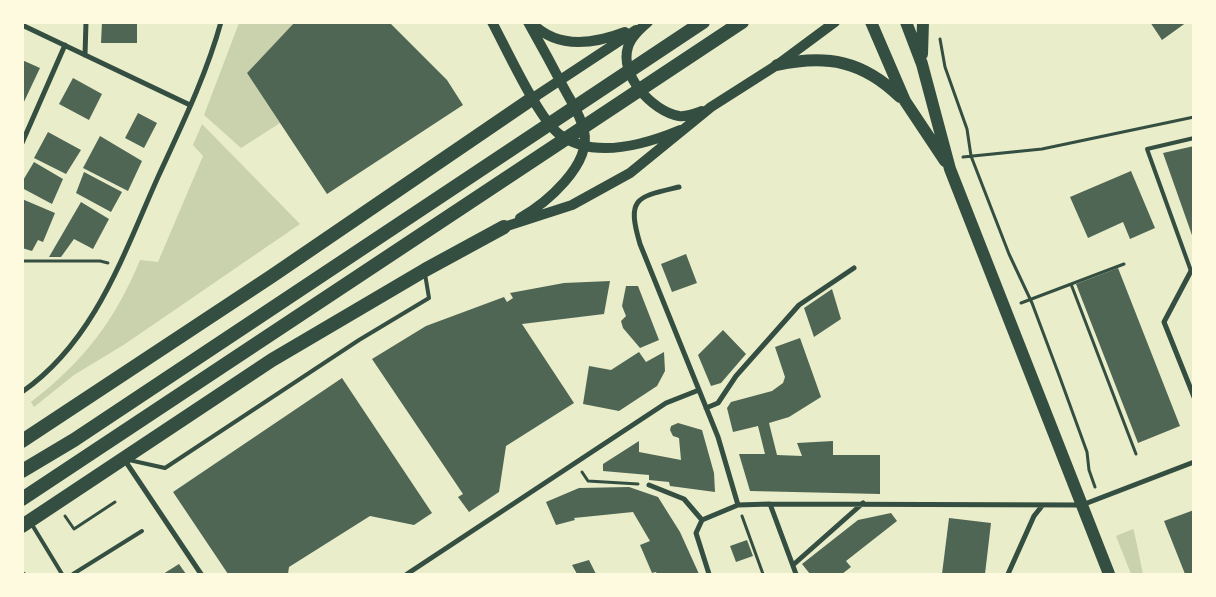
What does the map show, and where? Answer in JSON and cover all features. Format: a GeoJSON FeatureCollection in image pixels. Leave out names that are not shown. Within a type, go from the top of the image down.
{"type":"FeatureCollection","features":[{"type":"Feature","properties":{"kind":"highway"},"geometry":{"type":"LineString","coordinates":[[22,471],[74,440],[702,22]]}},
{"type":"Feature","properties":{"kind":"highway"},"geometry":{"type":"LineString","coordinates":[[22,499],[742,22]]}},
{"type":"Feature","properties":{"kind":"highway"},"geometry":{"type":"LineString","coordinates":[[22,440],[272,276],[533,98]]}},
{"type":"Feature","properties":{"kind":"highway"},"geometry":{"type":"LineString","coordinates":[[26,524],[272,360],[425,270],[504,227]]}},
{"type":"Feature","properties":{"kind":"main road"},"geometry":{"type":"LineString","coordinates":[[492,22],[545,119],[559,134],[571,141],[616,147],[639,144],[688,126]]}},
{"type":"Feature","properties":{"kind":"main road"},"geometry":{"type":"LineString","coordinates":[[530,22],[553,38],[578,43],[604,40],[647,22]]}},
{"type":"Feature","properties":{"kind":"main road"},"geometry":{"type":"LineString","coordinates":[[504,227],[532,211],[561,187],[579,159],[584,144],[585,133],[581,120],[530,22]]}},
{"type":"Feature","properties":{"kind":"main road"},"geometry":{"type":"LineString","coordinates":[[533,98],[647,22]]}},
{"type":"Feature","properties":{"kind":"main road"},"geometry":{"type":"LineString","coordinates":[[647,22],[631,40],[627,56],[628,68],[641,90],[655,104],[669,113],[690,116],[711,107]]}},
{"type":"Feature","properties":{"kind":"main road"},"geometry":{"type":"LineString","coordinates":[[504,227],[572,205],[618,180],[665,147],[711,107],[777,65],[835,22]]}},
{"type":"Feature","properties":{"kind":"main road"},"geometry":{"type":"LineString","coordinates":[[871,22],[905,101],[950,169]]}},
{"type":"Feature","properties":{"kind":"main road"},"geometry":{"type":"LineString","coordinates":[[906,22],[922,64],[950,169],[1109,574]]}},
{"type":"Feature","properties":{"kind":"main road"},"geometry":{"type":"LineString","coordinates":[[922,64],[923,22]]}},
{"type":"Feature","properties":{"kind":"main road"},"geometry":{"type":"LineString","coordinates":[[777,65],[800,60],[843,62],[856,66],[874,76],[905,101]]}},
{"type":"Feature","properties":{"kind":"street"},"geometry":{"type":"LineString","coordinates":[[85,55],[86,22]]}},
{"type":"Feature","properties":{"kind":"street"},"geometry":{"type":"LineString","coordinates":[[22,392],[58,363],[96,311],[190,105],[221,22]]}},
{"type":"Feature","properties":{"kind":"street"},"geometry":{"type":"LineString","coordinates":[[22,25],[190,105]]}},
{"type":"Feature","properties":{"kind":"street"},"geometry":{"type":"LineString","coordinates":[[22,143],[65,45]]}},
{"type":"Feature","properties":{"kind":"street"},"geometry":{"type":"LineString","coordinates":[[680,187],[646,195],[640,199],[636,204],[635,225],[718,437],[738,505]]}},
{"type":"Feature","properties":{"kind":"street"},"geometry":{"type":"LineString","coordinates":[[706,408],[718,403],[736,376],[799,305],[854,268]]}},
{"type":"Feature","properties":{"kind":"street"},"geometry":{"type":"LineString","coordinates":[[1192,270],[1164,322],[1194,397]]}},
{"type":"Feature","properties":{"kind":"street"},"geometry":{"type":"LineString","coordinates":[[408,574],[666,403],[699,390]]}},
{"type":"Feature","properties":{"kind":"street"},"geometry":{"type":"LineString","coordinates":[[124,459],[201,574]]}},
{"type":"Feature","properties":{"kind":"street"},"geometry":{"type":"LineString","coordinates":[[710,574],[696,533],[702,520],[738,505],[863,503],[1082,505],[1194,462]]}},
{"type":"Feature","properties":{"kind":"street"},"geometry":{"type":"LineString","coordinates":[[649,485],[684,499],[702,520]]}},
{"type":"Feature","properties":{"kind":"street"},"geometry":{"type":"LineString","coordinates":[[792,565],[863,503]]}},
{"type":"Feature","properties":{"kind":"street"},"geometry":{"type":"LineString","coordinates":[[770,504],[796,574]]}},
{"type":"Feature","properties":{"kind":"street"},"geometry":{"type":"LineString","coordinates":[[1008,574],[1034,516],[1042,506]]}},
{"type":"Feature","properties":{"kind":"lane"},"geometry":{"type":"LineString","coordinates":[[1192,270],[1147,149],[1194,138]]}},
{"type":"Feature","properties":{"kind":"lane"},"geometry":{"type":"LineString","coordinates":[[124,459],[165,468],[359,340],[429,298],[425,270]]}},
{"type":"Feature","properties":{"kind":"lane"},"geometry":{"type":"LineString","coordinates":[[26,524],[62,574]]}},
{"type":"Feature","properties":{"kind":"lane"},"geometry":{"type":"LineString","coordinates":[[73,574],[142,531]]}},
{"type":"Feature","properties":{"kind":"path"},"geometry":{"type":"LineString","coordinates":[[940,35],[945,67],[967,129],[971,156],[1009,254],[1030,299],[1087,452],[1089,470]]}},
{"type":"Feature","properties":{"kind":"path"},"geometry":{"type":"LineString","coordinates":[[963,157],[1042,149],[1194,117]]}},
{"type":"Feature","properties":{"kind":"path"},"geometry":{"type":"LineString","coordinates":[[22,261],[100,261]]}},
{"type":"Feature","properties":{"kind":"path"},"geometry":{"type":"LineString","coordinates":[[1020,303],[1124,264]]}},
{"type":"Feature","properties":{"kind":"path"},"geometry":{"type":"LineString","coordinates":[[1071,284],[1136,454]]}},
{"type":"Feature","properties":{"kind":"path"},"geometry":{"type":"LineString","coordinates":[[576,463],[588,481],[649,485]]}},
{"type":"Feature","properties":{"kind":"path"},"geometry":{"type":"LineString","coordinates":[[74,528],[115,502]]}},
{"type":"Feature","properties":{"kind":"path"},"geometry":{"type":"LineString","coordinates":[[738,505],[763,574]]}},
{"type":"Feature","properties":{"kind":"green space"},"geometry":{"type":"Polygon","coordinates":[[[239,23],[295,23],[247,73],[280,123],[241,148],[204,115],[239,23]]]}},
{"type":"Feature","properties":{"kind":"green space"},"geometry":{"type":"Polygon","coordinates":[[[202,124],[300,224],[125,344],[74,375],[34,407],[31,402],[66,372],[96,339],[120,302],[140,260],[158,262],[203,156],[193,145],[202,124]]]}},
{"type":"Feature","properties":{"kind":"green space"},"geometry":{"type":"Polygon","coordinates":[[[1133,529],[1143,574],[1131,574],[1116,536],[1133,529]]]}},
{"type":"Feature","properties":{"kind":"building"},"geometry":{"type":"Polygon","coordinates":[[[102,22],[137,22],[137,43],[101,43],[102,22]]]}},
{"type":"Feature","properties":{"kind":"building"},"geometry":{"type":"Polygon","coordinates":[[[295,22],[389,22],[447,80],[463,105],[327,194],[247,73],[295,22]]]}},
{"type":"Feature","properties":{"kind":"building"},"geometry":{"type":"Polygon","coordinates":[[[1150,22],[1187,22],[1162,40],[1150,22]]]}},
{"type":"Feature","properties":{"kind":"building"},"geometry":{"type":"Polygon","coordinates":[[[22,60],[40,68],[22,106],[22,60]]]}},
{"type":"Feature","properties":{"kind":"building"},"geometry":{"type":"Polygon","coordinates":[[[73,78],[102,94],[89,120],[59,104],[73,78]]]}},
{"type":"Feature","properties":{"kind":"building"},"geometry":{"type":"Polygon","coordinates":[[[138,113],[157,123],[144,148],[125,138],[138,113]]]}},
{"type":"Feature","properties":{"kind":"building"},"geometry":{"type":"Polygon","coordinates":[[[48,132],[81,150],[66,174],[34,158],[48,132]]]}},
{"type":"Feature","properties":{"kind":"building"},"geometry":{"type":"Polygon","coordinates":[[[100,136],[142,161],[128,191],[83,168],[100,136]]]}},
{"type":"Feature","properties":{"kind":"building"},"geometry":{"type":"Polygon","coordinates":[[[1194,146],[1194,238],[1193,238],[1163,153],[1194,146]]]}},
{"type":"Feature","properties":{"kind":"building"},"geometry":{"type":"Polygon","coordinates":[[[34,162],[63,179],[52,204],[22,188],[22,182],[34,162]]]}},
{"type":"Feature","properties":{"kind":"building"},"geometry":{"type":"Polygon","coordinates":[[[1131,171],[1155,228],[1130,239],[1123,222],[1088,238],[1070,197],[1131,171]]]}},
{"type":"Feature","properties":{"kind":"building"},"geometry":{"type":"Polygon","coordinates":[[[84,172],[122,192],[111,212],[76,193],[84,172]]]}},
{"type":"Feature","properties":{"kind":"building"},"geometry":{"type":"Polygon","coordinates":[[[22,199],[55,213],[43,242],[38,240],[32,251],[22,248],[22,199]]]}},
{"type":"Feature","properties":{"kind":"building"},"geometry":{"type":"Polygon","coordinates":[[[81,202],[109,219],[93,249],[74,239],[61,257],[49,257],[81,202]]]}},
{"type":"Feature","properties":{"kind":"building"},"geometry":{"type":"Polygon","coordinates":[[[686,254],[697,283],[672,292],[661,264],[686,254]]]}},
{"type":"Feature","properties":{"kind":"building"},"geometry":{"type":"Polygon","coordinates":[[[1118,268],[1180,426],[1138,443],[1076,284],[1118,268]]]}},
{"type":"Feature","properties":{"kind":"building"},"geometry":{"type":"Polygon","coordinates":[[[610,281],[604,314],[522,324],[574,403],[506,446],[499,492],[469,512],[458,497],[463,494],[372,359],[426,326],[504,297],[507,302],[513,298],[510,293],[564,283],[610,281]]]}},
{"type":"Feature","properties":{"kind":"building"},"geometry":{"type":"Polygon","coordinates":[[[626,286],[638,286],[659,340],[640,348],[623,328],[621,321],[626,316],[622,306],[626,286]]]}},
{"type":"Feature","properties":{"kind":"building"},"geometry":{"type":"Polygon","coordinates":[[[832,289],[841,319],[814,337],[804,308],[832,289]]]}},
{"type":"Feature","properties":{"kind":"building"},"geometry":{"type":"Polygon","coordinates":[[[723,330],[746,354],[721,383],[711,386],[698,355],[723,330]]]}},
{"type":"Feature","properties":{"kind":"building"},"geometry":{"type":"Polygon","coordinates":[[[800,338],[821,397],[789,417],[769,423],[777,455],[802,456],[797,443],[833,441],[833,455],[880,455],[880,494],[750,491],[739,454],[765,454],[758,426],[733,432],[727,408],[731,402],[772,391],[783,383],[785,377],[775,347],[800,338]]]}},
{"type":"Feature","properties":{"kind":"building"},"geometry":{"type":"Polygon","coordinates":[[[639,352],[646,362],[664,352],[665,371],[657,386],[619,411],[583,404],[589,366],[611,370],[639,352]]]}},
{"type":"Feature","properties":{"kind":"building"},"geometry":{"type":"Polygon","coordinates":[[[342,378],[432,513],[414,525],[370,516],[289,567],[288,574],[228,574],[173,492],[342,378]]]}},
{"type":"Feature","properties":{"kind":"building"},"geometry":{"type":"Polygon","coordinates":[[[678,423],[702,430],[714,473],[715,492],[670,486],[669,482],[649,480],[649,475],[603,471],[603,464],[639,441],[639,452],[681,460],[679,438],[673,436],[670,430],[671,426],[678,423]]]}},
{"type":"Feature","properties":{"kind":"building"},"geometry":{"type":"Polygon","coordinates":[[[629,487],[658,497],[680,532],[699,574],[652,573],[640,545],[650,541],[633,512],[574,518],[575,520],[556,525],[546,502],[579,488],[629,487]]]}},
{"type":"Feature","properties":{"kind":"building"},"geometry":{"type":"Polygon","coordinates":[[[1194,510],[1194,574],[1185,574],[1164,521],[1194,510]]]}},
{"type":"Feature","properties":{"kind":"building"},"geometry":{"type":"Polygon","coordinates":[[[891,513],[897,521],[846,561],[851,567],[842,574],[810,574],[802,564],[858,520],[891,513]]]}},
{"type":"Feature","properties":{"kind":"building"},"geometry":{"type":"Polygon","coordinates":[[[949,518],[991,523],[985,574],[942,574],[949,518]]]}},
{"type":"Feature","properties":{"kind":"building"},"geometry":{"type":"Polygon","coordinates":[[[747,540],[753,556],[736,562],[730,546],[747,540]]]}},
{"type":"Feature","properties":{"kind":"building"},"geometry":{"type":"Polygon","coordinates":[[[589,560],[596,574],[577,574],[572,565],[589,560]]]}},
{"type":"Feature","properties":{"kind":"building"},"geometry":{"type":"Polygon","coordinates":[[[179,564],[186,574],[163,574],[179,564]]]}}]}
